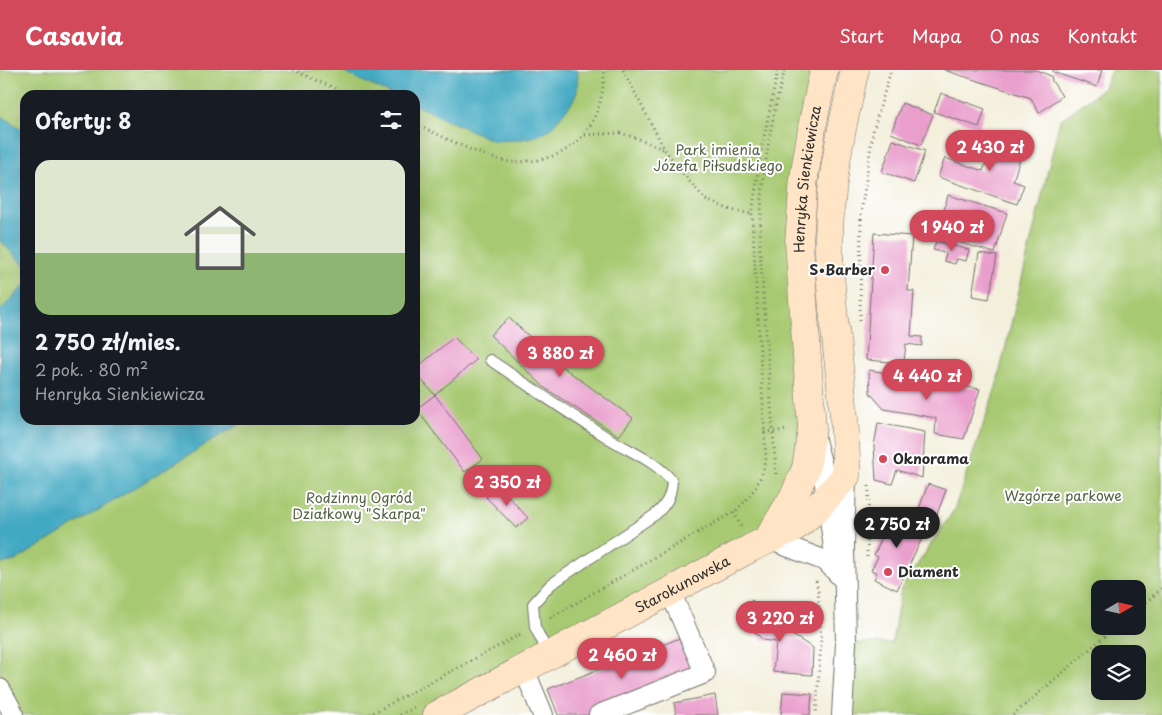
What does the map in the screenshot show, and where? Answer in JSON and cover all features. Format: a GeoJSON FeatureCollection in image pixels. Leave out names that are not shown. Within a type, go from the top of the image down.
{"type":"FeatureCollection","features":[{"type":"Feature","properties":{"kind":"street","name":"Henryka Sienkiewicza"},"geometry":{"type":"LineString","coordinates":[[824,70],[804,178],[799,242],[812,428],[823,470],[834,552],[844,580]]}},
{"type":"Feature","properties":{"kind":"street","name":"Henryka Sienkiewicza"},"geometry":{"type":"LineString","coordinates":[[842,715],[846,643],[844,580],[845,425],[830,270],[830,228],[832,190],[838,152],[855,70]]}},
{"type":"Feature","properties":{"kind":"street"},"geometry":{"type":"LineString","coordinates":[[757,532],[778,519],[796,494],[806,468],[812,428]]}},
{"type":"Feature","properties":{"kind":"street"},"geometry":{"type":"LineString","coordinates":[[757,532],[795,527],[813,512],[846,476]]}},
{"type":"Feature","properties":{"kind":"street"},"geometry":{"type":"LineString","coordinates":[[757,532],[826,562],[844,580]]}},
{"type":"Feature","properties":{"kind":"street","name":"Starokunowska"},"geometry":{"type":"LineString","coordinates":[[427,710],[550,656],[670,591],[757,532]]}},
{"type":"Feature","properties":{"kind":"street"},"geometry":{"type":"LineString","coordinates":[[599,715],[705,673],[670,591]]}},
{"type":"Feature","properties":{"kind":"street"},"geometry":{"type":"LineString","coordinates":[[524,668],[543,715]]}},
{"type":"Feature","properties":{"kind":"street"},"geometry":{"type":"LineString","coordinates":[[0,689],[11,709],[12,715]]}},
{"type":"Feature","properties":{"kind":"lane"},"geometry":{"type":"LineString","coordinates":[[490,360],[606,437],[652,463],[664,471],[672,481],[671,493],[666,505],[656,514],[550,585],[533,604],[535,627],[550,656]]}},
{"type":"Feature","properties":{"kind":"path"},"geometry":{"type":"LineString","coordinates":[[293,70],[339,90]]}},
{"type":"Feature","properties":{"kind":"path"},"geometry":{"type":"LineString","coordinates":[[420,126],[484,154],[512,163],[541,160],[567,150],[584,135],[600,110],[604,70]]}},
{"type":"Feature","properties":{"kind":"path"},"geometry":{"type":"LineString","coordinates":[[623,70],[665,150],[706,200],[731,210],[752,214]]}},
{"type":"Feature","properties":{"kind":"path"},"geometry":{"type":"LineString","coordinates":[[776,481],[760,249],[760,216],[766,154],[785,70]]}},
{"type":"Feature","properties":{"kind":"path"},"geometry":{"type":"LineString","coordinates":[[584,135],[620,133],[665,150]]}},
{"type":"Feature","properties":{"kind":"path"},"geometry":{"type":"LineString","coordinates":[[734,512],[742,529],[757,532]]}},
{"type":"Feature","properties":{"kind":"path"},"geometry":{"type":"LineString","coordinates":[[815,580],[818,588],[821,642],[816,715]]}},
{"type":"Feature","properties":{"kind":"path"},"geometry":{"type":"LineString","coordinates":[[1146,602],[1162,588]]}},
{"type":"Feature","properties":{"kind":"path"},"geometry":{"type":"LineString","coordinates":[[1013,715],[1106,635]]}},
{"type":"Feature","properties":{"kind":"path"},"geometry":{"type":"LineString","coordinates":[[400,715],[427,710]]}},
{"type":"Feature","properties":{"kind":"green space"},"geometry":{"type":"Polygon","coordinates":[[[0,70],[824,70],[813,122],[812,428],[779,519],[437,715],[13,715],[0,689],[0,70]]]}},
{"type":"Feature","properties":{"kind":"green space","name":"Wzgórze parkowe"},"geometry":{"type":"Polygon","coordinates":[[[1111,70],[1162,70],[1162,715],[842,715],[846,643],[892,643],[901,589],[954,510],[996,387],[1060,120],[1104,88],[1111,70]]]}},
{"type":"Feature","properties":{"kind":"water"},"geometry":{"type":"Polygon","coordinates":[[[338,70],[578,70],[577,92],[571,104],[550,129],[537,136],[518,140],[494,141],[420,107],[420,90],[382,90],[338,70]]]}},
{"type":"Feature","properties":{"kind":"water"},"geometry":{"type":"Polygon","coordinates":[[[0,115],[20,128],[20,261],[0,240],[0,115]]]}},
{"type":"Feature","properties":{"kind":"water"},"geometry":{"type":"Polygon","coordinates":[[[20,290],[20,425],[238,425],[15,561],[0,564],[0,311],[20,290]]]}},
{"type":"Feature","properties":{"kind":"building"},"geometry":{"type":"Polygon","coordinates":[[[944,70],[1036,70],[1051,76],[1052,81],[1062,96],[1039,113],[1031,98],[944,70]]]}},
{"type":"Feature","properties":{"kind":"building"},"geometry":{"type":"Polygon","coordinates":[[[1053,70],[1102,70],[1097,87],[1053,72],[1053,70]]]}},
{"type":"Feature","properties":{"kind":"building"},"geometry":{"type":"Polygon","coordinates":[[[941,93],[985,109],[979,127],[934,112],[941,93]]]}},
{"type":"Feature","properties":{"kind":"building"},"geometry":{"type":"Polygon","coordinates":[[[902,103],[933,115],[921,145],[891,133],[902,103]]]}},
{"type":"Feature","properties":{"kind":"building"},"geometry":{"type":"Polygon","coordinates":[[[995,136],[1024,146],[1013,181],[1024,185],[1017,204],[938,177],[945,158],[983,171],[995,136]]]}},
{"type":"Feature","properties":{"kind":"building"},"geometry":{"type":"Polygon","coordinates":[[[893,140],[925,151],[914,183],[882,172],[893,140]]]}},
{"type":"Feature","properties":{"kind":"building"},"geometry":{"type":"Polygon","coordinates":[[[948,195],[1007,213],[995,253],[937,236],[948,195]]]}},
{"type":"Feature","properties":{"kind":"building"},"geometry":{"type":"Polygon","coordinates":[[[874,233],[912,236],[908,291],[914,291],[911,336],[922,337],[922,346],[906,344],[904,363],[866,360],[874,233]]]}},
{"type":"Feature","properties":{"kind":"building"},"geometry":{"type":"Polygon","coordinates":[[[936,241],[969,250],[966,261],[957,259],[955,264],[944,261],[946,253],[933,250],[936,241]]]}},
{"type":"Feature","properties":{"kind":"building"},"geometry":{"type":"Polygon","coordinates":[[[979,253],[997,256],[989,299],[972,296],[979,253]]]}},
{"type":"Feature","properties":{"kind":"building"},"geometry":{"type":"Polygon","coordinates":[[[509,318],[564,368],[633,418],[619,436],[545,388],[490,335],[509,318]]]}},
{"type":"Feature","properties":{"kind":"building"},"geometry":{"type":"Polygon","coordinates":[[[454,337],[476,360],[435,395],[420,378],[420,365],[454,337]]]}},
{"type":"Feature","properties":{"kind":"building"},"geometry":{"type":"Polygon","coordinates":[[[869,370],[980,389],[964,439],[935,434],[936,418],[884,409],[870,393],[869,370]]]}},
{"type":"Feature","properties":{"kind":"building"},"geometry":{"type":"Polygon","coordinates":[[[435,395],[483,459],[465,472],[420,414],[420,406],[435,395]]]}},
{"type":"Feature","properties":{"kind":"building"},"geometry":{"type":"Polygon","coordinates":[[[878,423],[925,432],[922,478],[897,470],[892,484],[876,480],[874,446],[878,423]]]}},
{"type":"Feature","properties":{"kind":"building"},"geometry":{"type":"Polygon","coordinates":[[[928,484],[946,490],[935,520],[917,514],[928,484]]]}},
{"type":"Feature","properties":{"kind":"building"},"geometry":{"type":"Polygon","coordinates":[[[499,486],[528,518],[516,528],[486,497],[499,486]]]}},
{"type":"Feature","properties":{"kind":"building"},"geometry":{"type":"Polygon","coordinates":[[[892,509],[928,526],[897,590],[874,579],[877,573],[871,570],[878,557],[874,555],[889,523],[886,521],[892,509]]]}},
{"type":"Feature","properties":{"kind":"building"},"geometry":{"type":"Polygon","coordinates":[[[752,600],[778,626],[813,648],[812,675],[773,672],[776,642],[763,640],[738,615],[752,600]]]}},
{"type":"Feature","properties":{"kind":"building"},"geometry":{"type":"Polygon","coordinates":[[[680,638],[694,674],[587,715],[558,715],[548,689],[680,638]]]}},
{"type":"Feature","properties":{"kind":"building"},"geometry":{"type":"Polygon","coordinates":[[[783,692],[812,694],[810,715],[781,715],[783,692]]]}},
{"type":"Feature","properties":{"kind":"building"},"geometry":{"type":"Polygon","coordinates":[[[715,695],[718,715],[676,715],[674,703],[715,695]]]}},
{"type":"Feature","properties":{"kind":"place","name":"S•Barber"},"geometry":{"type":"Point","coordinates":[885,270]}},
{"type":"Feature","properties":{"kind":"place","name":"Oknorama"},"geometry":{"type":"Point","coordinates":[883,459]}},
{"type":"Feature","properties":{"kind":"place","name":"Diament"},"geometry":{"type":"Point","coordinates":[888,572]}},
{"type":"Feature","properties":{"kind":"park label","name":"Park imienia Józefa Piłsudskiego"},"geometry":{"type":"Point","coordinates":[718,158]}},
{"type":"Feature","properties":{"kind":"park label","name":"Rodzinny Ogród Działkowy \"Skarpa\""},"geometry":{"type":"Point","coordinates":[359,506]}}]}
